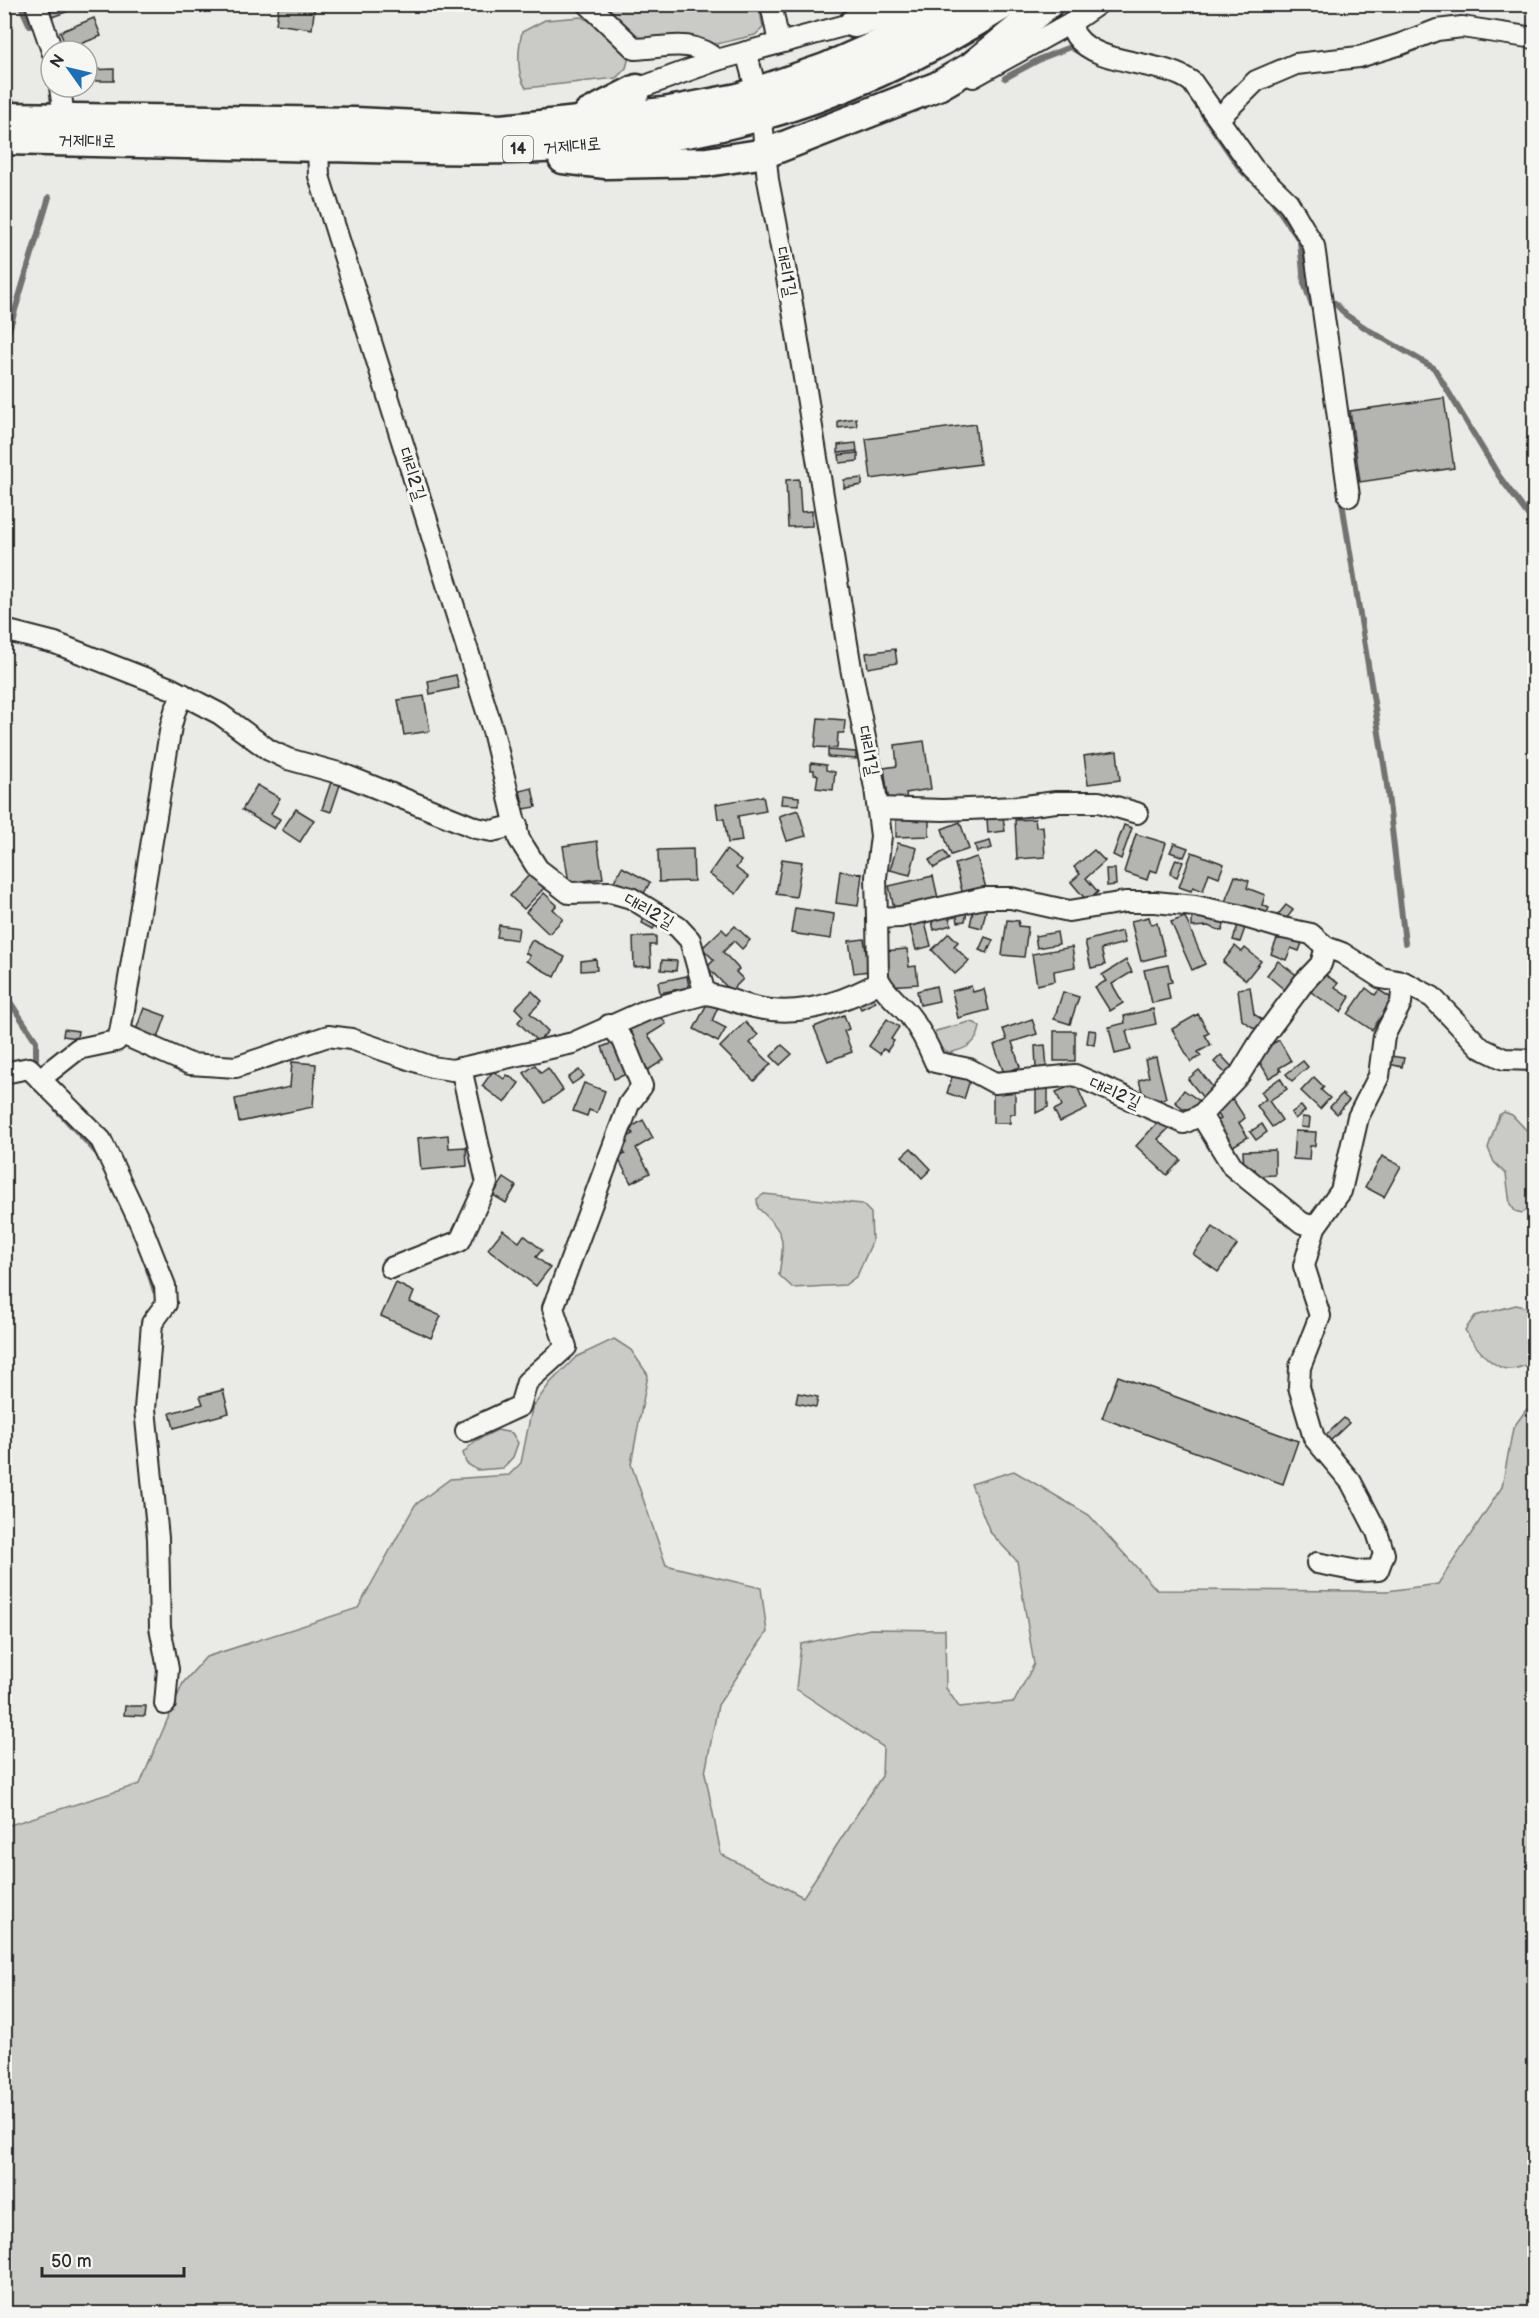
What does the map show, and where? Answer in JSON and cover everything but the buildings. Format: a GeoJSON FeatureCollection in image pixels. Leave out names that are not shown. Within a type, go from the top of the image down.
{"type":"FeatureCollection","features":[{"type":"Feature","properties":{"kind":"highway"},"geometry":{"type":"LineString","coordinates":[[854,23],[916,4]]}},
{"type":"Feature","properties":{"kind":"highway","name":"거제대로"},"geometry":{"type":"LineString","coordinates":[[4,117],[355,122],[501,129],[664,112],[738,98],[825,68],[932,21],[959,4]]}},
{"type":"Feature","properties":{"kind":"highway","name":"거제대로"},"geometry":{"type":"LineString","coordinates":[[4,140],[525,149],[564,148],[676,135],[769,113],[851,85],[961,32],[1005,4]]}},
{"type":"Feature","properties":{"kind":"highway"},"geometry":{"type":"LineString","coordinates":[[525,149],[573,162],[606,164],[707,162],[938,86],[963,71],[1048,4]]}},
{"type":"Feature","properties":{"kind":"highway"},"geometry":{"type":"LineString","coordinates":[[571,123],[637,89]]}},
{"type":"Feature","properties":{"kind":"street"},"geometry":{"type":"LineString","coordinates":[[36,4],[49,39]]}},
{"type":"Feature","properties":{"kind":"street"},"geometry":{"type":"LineString","coordinates":[[588,4],[635,49],[653,49],[666,44],[692,46],[717,60]]}},
{"type":"Feature","properties":{"kind":"street"},"geometry":{"type":"LineString","coordinates":[[771,4],[778,43]]}},
{"type":"Feature","properties":{"kind":"street"},"geometry":{"type":"LineString","coordinates":[[963,71],[974,77],[1072,22],[1098,4]]}},
{"type":"Feature","properties":{"kind":"street"},"geometry":{"type":"LineString","coordinates":[[1072,22],[1075,35],[1087,46],[1103,55],[1180,73],[1192,82],[1253,168],[1288,202],[1314,246],[1349,496]]}},
{"type":"Feature","properties":{"kind":"street"},"geometry":{"type":"LineString","coordinates":[[637,89],[717,60],[854,23]]}},
{"type":"Feature","properties":{"kind":"street"},"geometry":{"type":"LineString","coordinates":[[1219,118],[1256,81],[1296,64],[1359,57],[1437,30],[1462,27],[1534,38]]}},
{"type":"Feature","properties":{"kind":"street"},"geometry":{"type":"LineString","coordinates":[[746,52],[753,78]]}},
{"type":"Feature","properties":{"kind":"street"},"geometry":{"type":"LineString","coordinates":[[62,99],[64,118]]}},
{"type":"Feature","properties":{"kind":"street","name":"대리1길"},"geometry":{"type":"LineString","coordinates":[[764,142],[768,180],[792,304],[851,668],[878,808],[881,836],[876,877],[878,978],[880,982]]}},
{"type":"Feature","properties":{"kind":"street","name":"대리2길"},"geometry":{"type":"LineString","coordinates":[[318,147],[319,176],[493,730],[519,839],[538,869],[569,892],[588,894],[610,892],[631,898],[678,927],[690,940],[705,994]]}},
{"type":"Feature","properties":{"kind":"street"},"geometry":{"type":"LineString","coordinates":[[4,630],[55,643],[89,655],[183,694],[220,714],[269,750],[288,759],[342,774],[477,828],[492,831],[517,825]]}},
{"type":"Feature","properties":{"kind":"street"},"geometry":{"type":"LineString","coordinates":[[40,1079],[78,1049],[116,1041],[120,1033],[171,726],[183,694]]}},
{"type":"Feature","properties":{"kind":"street"},"geometry":{"type":"LineString","coordinates":[[878,808],[943,810],[1017,807],[1056,802],[1099,802],[1137,813]]}},
{"type":"Feature","properties":{"kind":"street"},"geometry":{"type":"LineString","coordinates":[[877,918],[900,917],[984,898],[1011,898],[1069,911],[1125,902],[1195,906],[1311,934],[1326,947],[1342,953],[1382,978],[1403,982],[1432,997],[1481,1048],[1504,1059],[1534,1060]]}},
{"type":"Feature","properties":{"kind":"street"},"geometry":{"type":"LineString","coordinates":[[1315,1227],[1302,1223],[1233,1167],[1201,1115],[1240,1074],[1261,1040],[1304,982],[1321,964],[1326,947]]}},
{"type":"Feature","properties":{"kind":"street"},"geometry":{"type":"LineString","coordinates":[[120,1033],[190,1064],[236,1067],[328,1036],[351,1038],[432,1067],[452,1070],[573,1043],[647,1010],[705,994],[724,996],[755,1007],[790,1011],[814,1009],[842,1000],[880,982]]}},
{"type":"Feature","properties":{"kind":"street","name":"대리2길"},"geometry":{"type":"LineString","coordinates":[[880,982],[888,996],[908,1013],[924,1036],[935,1062],[969,1069],[995,1083],[1075,1075],[1184,1123],[1201,1115]]}},
{"type":"Feature","properties":{"kind":"street"},"geometry":{"type":"LineString","coordinates":[[1317,1563],[1358,1571],[1378,1570],[1384,1554],[1377,1532],[1351,1482],[1314,1438],[1299,1387],[1300,1367],[1320,1316],[1304,1266],[1315,1227],[1341,1191],[1358,1117],[1379,1077],[1384,1036],[1401,1003],[1403,982]]}},
{"type":"Feature","properties":{"kind":"street"},"geometry":{"type":"LineString","coordinates":[[466,1431],[520,1406],[527,1382],[566,1347],[553,1308],[629,1104],[642,1086],[623,1040],[609,1025]]}},
{"type":"Feature","properties":{"kind":"street"},"geometry":{"type":"LineString","coordinates":[[4,1073],[29,1068],[101,1140],[141,1225],[165,1286],[166,1304],[152,1323],[146,1409],[158,1538],[160,1627],[168,1669],[165,1704]]}},
{"type":"Feature","properties":{"kind":"street"},"geometry":{"type":"LineString","coordinates":[[391,1268],[460,1241],[487,1183],[461,1068]]}},
{"type":"Feature","properties":{"kind":"shaded area"},"geometry":{"type":"Polygon","coordinates":[[[599,5],[759,5],[763,28],[755,35],[717,44],[700,39],[638,38],[599,5]]]}},
{"type":"Feature","properties":{"kind":"shaded area"},"geometry":{"type":"Polygon","coordinates":[[[581,17],[592,22],[629,57],[626,68],[616,78],[526,88],[521,76],[519,61],[522,32],[545,20],[581,17]]]}},
{"type":"Feature","properties":{"kind":"shaded area"},"geometry":{"type":"Polygon","coordinates":[[[969,1022],[980,1027],[973,1042],[960,1050],[949,1053],[942,1049],[933,1036],[936,1031],[969,1022]]]}},
{"type":"Feature","properties":{"kind":"shaded area"},"geometry":{"type":"Polygon","coordinates":[[[1504,1112],[1512,1115],[1534,1138],[1534,1205],[1522,1213],[1515,1211],[1510,1204],[1506,1174],[1494,1162],[1488,1148],[1499,1115],[1504,1112]]]}},
{"type":"Feature","properties":{"kind":"shaded area"},"geometry":{"type":"Polygon","coordinates":[[[764,1194],[862,1204],[871,1213],[872,1242],[857,1276],[845,1285],[793,1288],[779,1275],[782,1245],[779,1231],[758,1208],[757,1199],[764,1194]]]}},
{"type":"Feature","properties":{"kind":"shaded area"},"geometry":{"type":"Polygon","coordinates":[[[1516,1305],[1534,1309],[1534,1363],[1511,1369],[1497,1366],[1484,1356],[1465,1330],[1475,1316],[1516,1305]]]}},
{"type":"Feature","properties":{"kind":"shaded area"},"geometry":{"type":"Polygon","coordinates":[[[614,1339],[631,1350],[648,1375],[631,1464],[666,1565],[761,1588],[767,1632],[718,1705],[705,1773],[721,1854],[803,1897],[882,1776],[883,1747],[796,1689],[801,1644],[870,1629],[945,1630],[946,1688],[959,1707],[1014,1702],[1034,1664],[1017,1561],[990,1532],[971,1484],[1014,1471],[1089,1515],[1157,1590],[1387,1591],[1438,1584],[1502,1487],[1513,1428],[1534,1399],[1534,2313],[5,2313],[4,1819],[10,1825],[140,1784],[183,1683],[206,1657],[358,1608],[415,1505],[450,1479],[509,1475],[521,1463],[532,1408],[550,1383],[576,1357],[614,1339]]]}},
{"type":"Feature","properties":{"kind":"shaded area"},"geometry":{"type":"Polygon","coordinates":[[[497,1430],[512,1433],[518,1443],[513,1457],[503,1468],[477,1470],[466,1463],[463,1453],[475,1441],[497,1430]]]}},
{"type":"Feature","properties":{"kind":"waterway"},"geometry":{"type":"LineString","coordinates":[[20,4],[30,26]]}},
{"type":"Feature","properties":{"kind":"waterway"},"geometry":{"type":"LineString","coordinates":[[1005,78],[1042,58],[1070,47],[1091,59]]}},
{"type":"Feature","properties":{"kind":"waterway"},"geometry":{"type":"LineString","coordinates":[[1202,113],[1249,178]]}},
{"type":"Feature","properties":{"kind":"waterway"},"geometry":{"type":"LineString","coordinates":[[4,347],[49,197]]}},
{"type":"Feature","properties":{"kind":"waterway"},"geometry":{"type":"LineString","coordinates":[[1270,197],[1300,241],[1304,283],[1314,310]]}},
{"type":"Feature","properties":{"kind":"waterway"},"geometry":{"type":"LineString","coordinates":[[1335,303],[1346,315],[1367,329],[1434,368],[1499,476],[1534,521]]}},
{"type":"Feature","properties":{"kind":"waterway"},"geometry":{"type":"LineString","coordinates":[[1341,496],[1386,777],[1405,943]]}},
{"type":"Feature","properties":{"kind":"waterway"},"geometry":{"type":"LineString","coordinates":[[4,944],[10,955],[8,999],[36,1041],[36,1059]]}},
{"type":"Feature","properties":{"kind":"waterway"},"geometry":{"type":"LineString","coordinates":[[57,1110],[97,1153]]}},
{"type":"Feature","properties":{"kind":"waterway"},"geometry":{"type":"LineString","coordinates":[[148,1269],[155,1291]]}}]}
